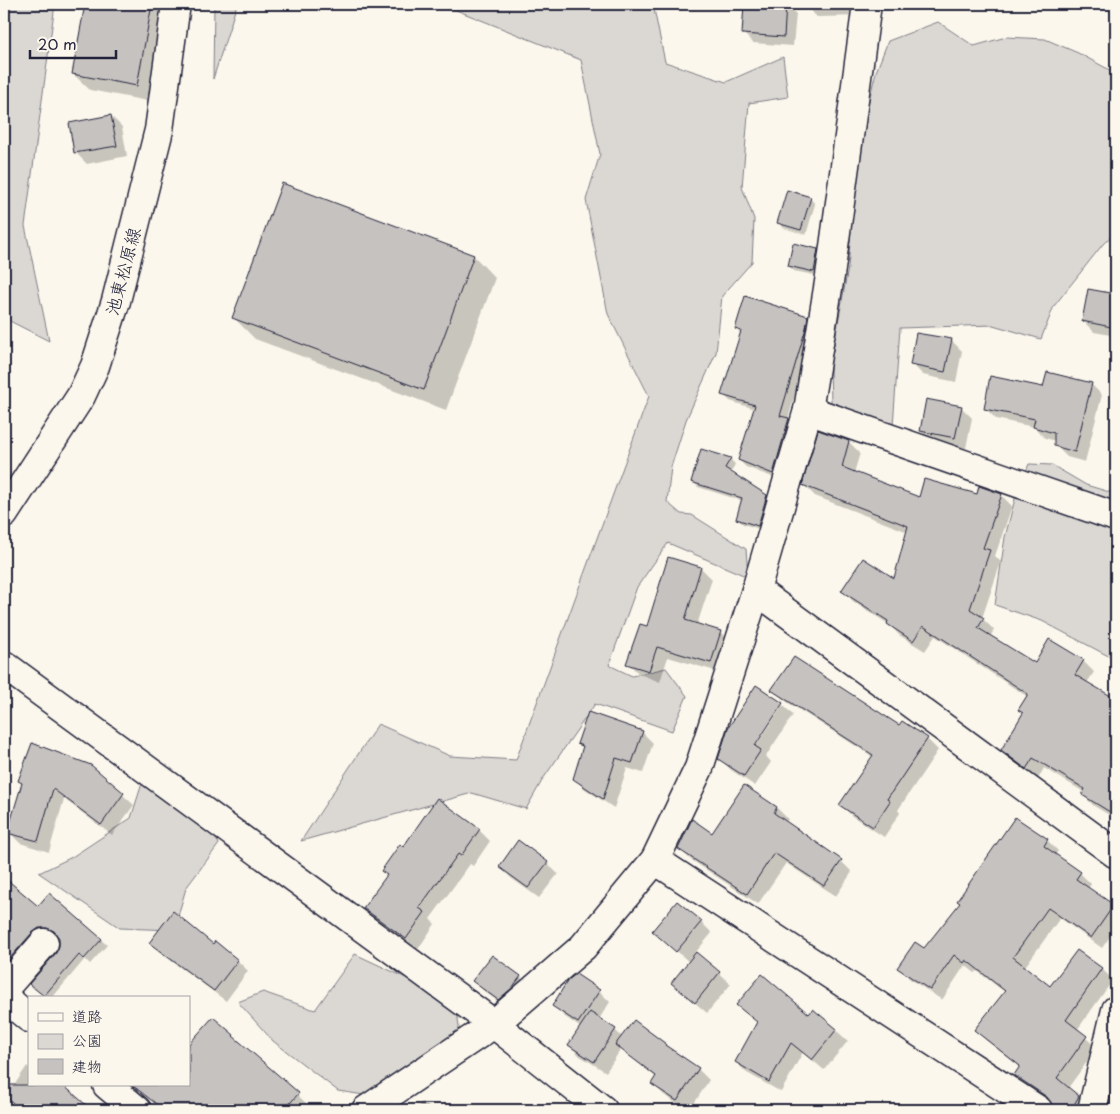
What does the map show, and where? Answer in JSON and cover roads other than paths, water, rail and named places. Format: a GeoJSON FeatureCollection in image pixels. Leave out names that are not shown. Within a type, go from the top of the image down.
{"type":"FeatureCollection","features":[{"type":"Feature","properties":{"kind":"street","name":"池東松原線"},"geometry":{"type":"LineString","coordinates":[[4,514],[82,396],[95,366],[116,301],[159,130],[176,4]]}},
{"type":"Feature","properties":{"kind":"street"},"geometry":{"type":"LineString","coordinates":[[366,1110],[494,1024],[583,946],[655,860],[699,768],[756,590],[808,410],[830,276],[867,4]]}},
{"type":"Feature","properties":{"kind":"street"},"geometry":{"type":"LineString","coordinates":[[808,410],[1116,517]]}},
{"type":"Feature","properties":{"kind":"street"},"geometry":{"type":"LineString","coordinates":[[756,590],[1116,854]]}},
{"type":"Feature","properties":{"kind":"street"},"geometry":{"type":"LineString","coordinates":[[4,666],[494,1024],[603,1110]]}},
{"type":"Feature","properties":{"kind":"street"},"geometry":{"type":"LineString","coordinates":[[655,860],[1038,1110]]}},
{"type":"Feature","properties":{"kind":"street"},"geometry":{"type":"LineString","coordinates":[[4,989],[44,943]]}},
{"type":"Feature","properties":{"kind":"street"},"geometry":{"type":"LineString","coordinates":[[4,997],[28,1017]]}},
{"type":"Feature","properties":{"kind":"street"},"geometry":{"type":"LineString","coordinates":[[1092,1110],[1116,1010]]}},
{"type":"Feature","properties":{"kind":"street"},"geometry":{"type":"LineString","coordinates":[[108,1086],[137,1110]]}}]}
